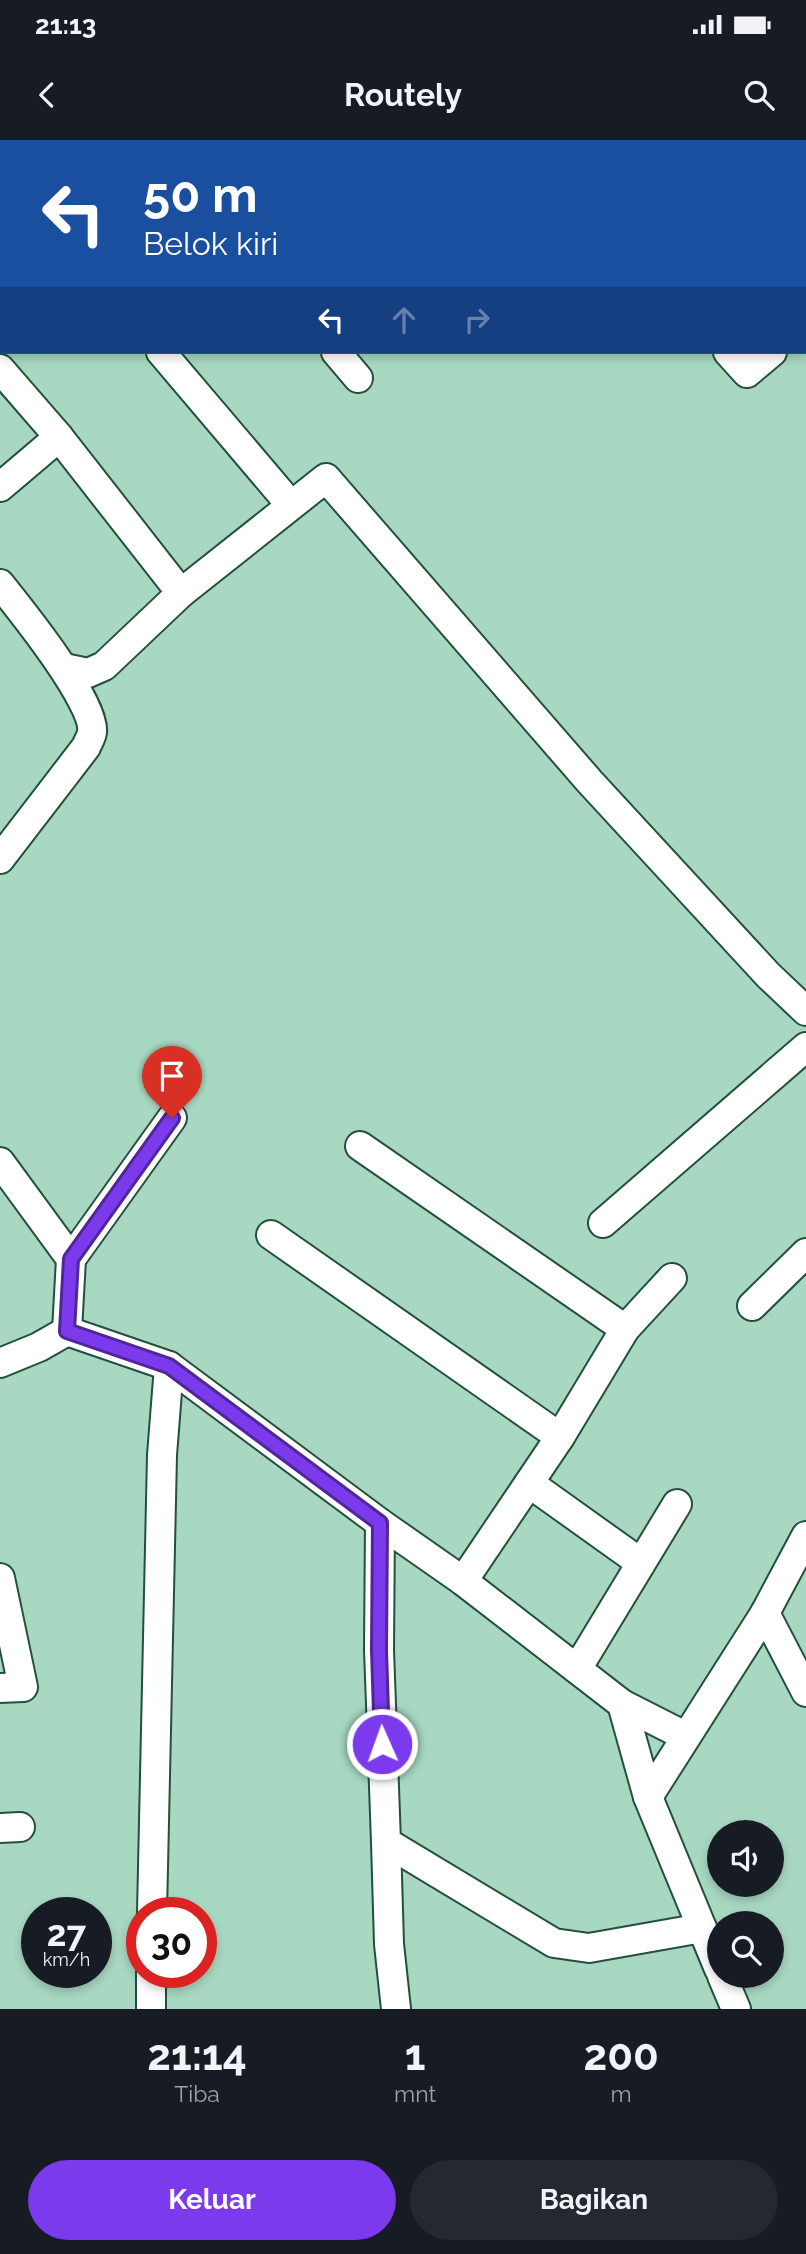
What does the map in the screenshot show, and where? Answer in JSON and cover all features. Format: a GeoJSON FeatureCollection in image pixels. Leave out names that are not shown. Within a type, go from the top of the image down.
{"type":"FeatureCollection","features":[{"type":"Feature","properties":{"kind":"street"},"geometry":{"type":"LineString","coordinates":[[162,354],[290,504]]}},
{"type":"Feature","properties":{"kind":"street"},"geometry":{"type":"LineString","coordinates":[[338,354],[358,378]]}},
{"type":"Feature","properties":{"kind":"street"},"geometry":{"type":"LineString","coordinates":[[730,354],[747,373],[770,354]]}},
{"type":"Feature","properties":{"kind":"street"},"geometry":{"type":"LineString","coordinates":[[0,369],[59,437],[181,593]]}},
{"type":"Feature","properties":{"kind":"street"},"geometry":{"type":"LineString","coordinates":[[0,486],[59,437]]}},
{"type":"Feature","properties":{"kind":"street"},"geometry":{"type":"LineString","coordinates":[[64,668],[88,673],[104,666],[181,593],[326,478],[590,782],[768,975],[806,1011]]}},
{"type":"Feature","properties":{"kind":"street"},"geometry":{"type":"LineString","coordinates":[[0,584],[64,668],[90,715],[93,733],[86,747],[0,859]]}},
{"type":"Feature","properties":{"kind":"street"},"geometry":{"type":"LineString","coordinates":[[603,1223],[806,1047]]}},
{"type":"Feature","properties":{"kind":"street"},"geometry":{"type":"LineString","coordinates":[[67,1331],[71,1259],[172,1118]]}},
{"type":"Feature","properties":{"kind":"street"},"geometry":{"type":"LineString","coordinates":[[359,1146],[625,1329]]}},
{"type":"Feature","properties":{"kind":"street"},"geometry":{"type":"LineString","coordinates":[[0,1162],[71,1259]]}},
{"type":"Feature","properties":{"kind":"street"},"geometry":{"type":"LineString","coordinates":[[271,1235],[560,1437]]}},
{"type":"Feature","properties":{"kind":"street"},"geometry":{"type":"LineString","coordinates":[[752,1306],[806,1254]]}},
{"type":"Feature","properties":{"kind":"street"},"geometry":{"type":"LineString","coordinates":[[463,1581],[560,1437],[625,1329],[672,1278]]}},
{"type":"Feature","properties":{"kind":"street"},"geometry":{"type":"LineString","coordinates":[[0,1363],[39,1347],[67,1331],[169,1366],[380,1523],[463,1581],[622,1704],[685,1736]]}},
{"type":"Feature","properties":{"kind":"street"},"geometry":{"type":"LineString","coordinates":[[152,1897],[162,1455],[169,1366]]}},
{"type":"Feature","properties":{"kind":"street"},"geometry":{"type":"LineString","coordinates":[[529,1483],[641,1563]]}},
{"type":"Feature","properties":{"kind":"street"},"geometry":{"type":"LineString","coordinates":[[577,1669],[677,1504]]}},
{"type":"Feature","properties":{"kind":"street"},"geometry":{"type":"LineString","coordinates":[[380,1523],[379,1650],[389,1944],[396,2009]]}},
{"type":"Feature","properties":{"kind":"street"},"geometry":{"type":"LineString","coordinates":[[648,1797],[765,1613],[806,1536]]}},
{"type":"Feature","properties":{"kind":"street"},"geometry":{"type":"LineString","coordinates":[[0,1578],[23,1687],[0,1688]]}},
{"type":"Feature","properties":{"kind":"street"},"geometry":{"type":"LineString","coordinates":[[765,1613],[806,1692]]}},
{"type":"Feature","properties":{"kind":"street"},"geometry":{"type":"LineString","coordinates":[[622,1704],[648,1797],[707,1940]]}},
{"type":"Feature","properties":{"kind":"street"},"geometry":{"type":"LineString","coordinates":[[386,1842],[554,1943],[589,1948],[702,1928]]}},
{"type":"Feature","properties":{"kind":"street"},"geometry":{"type":"LineString","coordinates":[[150,2009],[151,1988]]}},
{"type":"Feature","properties":{"kind":"street"},"geometry":{"type":"LineString","coordinates":[[727,1988],[736,2009]]}},
{"type":"Feature","properties":{"kind":"route"},"geometry":{"type":"LineString","coordinates":[[172,1118],[71,1259],[67,1331],[169,1366],[380,1523],[379,1650],[382,1744]]}}]}
